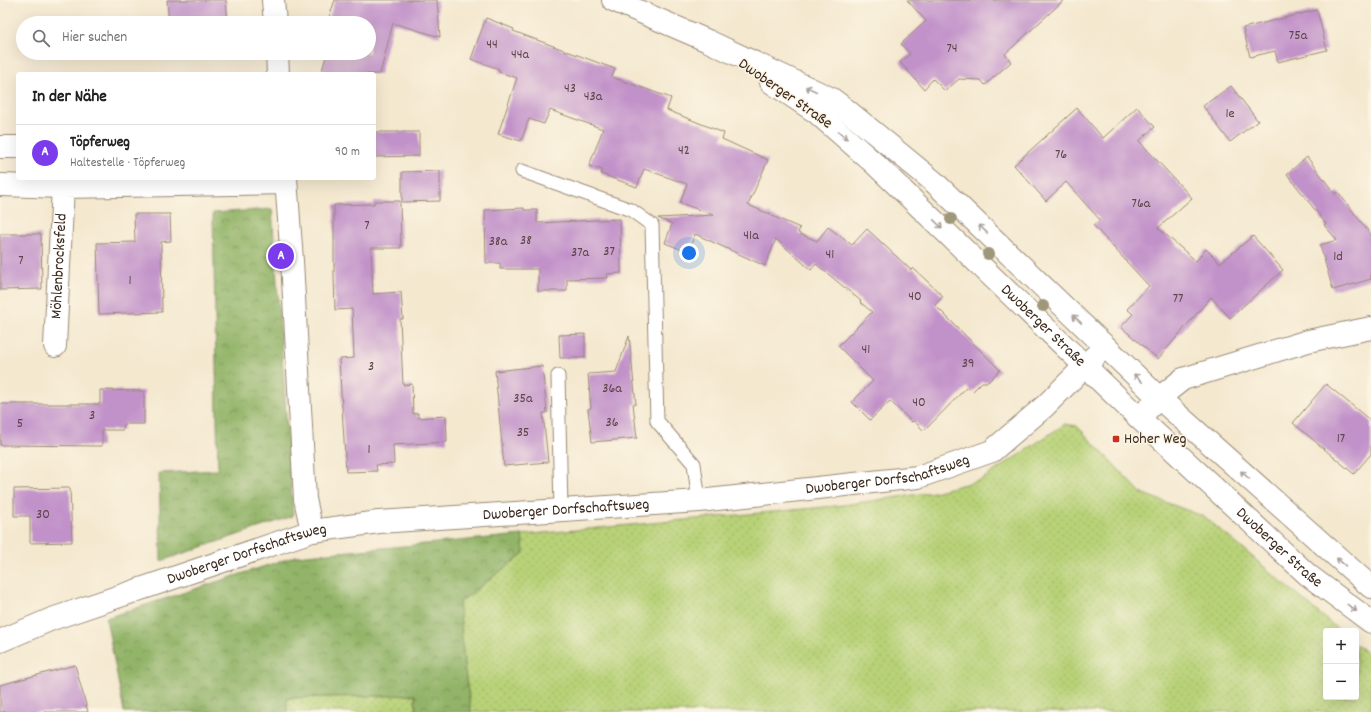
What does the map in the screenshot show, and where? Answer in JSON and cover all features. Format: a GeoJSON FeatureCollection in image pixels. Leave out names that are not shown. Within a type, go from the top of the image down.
{"type":"FeatureCollection","features":[{"type":"Feature","properties":{"kind":"street"},"geometry":{"type":"LineString","coordinates":[[273,0],[274,16]]}},
{"type":"Feature","properties":{"kind":"street","name":"Dwoberger Straße"},"geometry":{"type":"LineString","coordinates":[[613,0],[708,41],[832,99],[844,108],[933,181],[1159,398],[1371,587]]}},
{"type":"Feature","properties":{"kind":"street","name":"Dwoberger Straße"},"geometry":{"type":"LineString","coordinates":[[708,41],[816,112],[875,164],[1139,418],[1308,576],[1371,622]]}},
{"type":"Feature","properties":{"kind":"street"},"geometry":{"type":"LineString","coordinates":[[277,60],[278,72]]}},
{"type":"Feature","properties":{"kind":"street"},"geometry":{"type":"LineString","coordinates":[[0,147],[16,147]]}},
{"type":"Feature","properties":{"kind":"street"},"geometry":{"type":"LineString","coordinates":[[0,185],[286,180],[305,499],[312,531]]}},
{"type":"Feature","properties":{"kind":"street","name":"Möhlenbrocksfeld"},"geometry":{"type":"LineString","coordinates":[[55,346],[79,184]]}},
{"type":"Feature","properties":{"kind":"street"},"geometry":{"type":"LineString","coordinates":[[1139,418],[1159,398],[1183,379],[1308,341],[1371,328]]}},
{"type":"Feature","properties":{"kind":"street","name":"Dwoberger Dorfschaftsweg"},"geometry":{"type":"LineString","coordinates":[[0,641],[52,620],[312,531],[379,522],[699,501],[918,477],[992,451],[1045,406],[1105,346]]}},
{"type":"Feature","properties":{"kind":"lane"},"geometry":{"type":"LineString","coordinates":[[522,171],[631,210],[652,225],[657,421],[694,464],[699,501]]}},
{"type":"Feature","properties":{"kind":"lane"},"geometry":{"type":"LineString","coordinates":[[558,376],[562,510]]}},
{"type":"Feature","properties":{"kind":"green space"},"geometry":{"type":"Polygon","coordinates":[[[272,209],[293,516],[161,561],[159,473],[218,470],[213,213],[272,209]]]}},
{"type":"Feature","properties":{"kind":"green space"},"geometry":{"type":"Polygon","coordinates":[[[1065,424],[1077,426],[1141,493],[1205,517],[1336,628],[1323,628],[1323,700],[1359,700],[1359,647],[1371,657],[1371,712],[471,712],[464,665],[459,603],[524,553],[522,535],[836,506],[934,492],[981,480],[1065,424]]]}},
{"type":"Feature","properties":{"kind":"green space"},"geometry":{"type":"Polygon","coordinates":[[[522,535],[524,553],[459,603],[464,665],[471,712],[416,712],[415,695],[287,698],[287,712],[124,712],[106,618],[296,556],[522,535]]]}},
{"type":"Feature","properties":{"kind":"green space"},"geometry":{"type":"Polygon","coordinates":[[[415,695],[416,712],[287,712],[287,698],[415,695]]]}},
{"type":"Feature","properties":{"kind":"building"},"geometry":{"type":"Polygon","coordinates":[[[167,0],[226,0],[227,16],[168,16],[167,0]]]}},
{"type":"Feature","properties":{"kind":"building"},"geometry":{"type":"Polygon","coordinates":[[[335,0],[437,0],[440,37],[393,23],[380,74],[376,74],[376,72],[322,72],[325,60],[376,60],[376,16],[329,16],[335,0]]]}},
{"type":"Feature","properties":{"kind":"building"},"geometry":{"type":"Polygon","coordinates":[[[907,0],[1064,0],[1005,54],[1011,62],[985,85],[981,80],[959,79],[945,91],[933,79],[924,89],[900,62],[910,54],[901,44],[926,21],[907,0]]]}},
{"type":"Feature","properties":{"kind":"building"},"geometry":{"type":"Polygon","coordinates":[[[1317,10],[1327,50],[1278,62],[1275,51],[1250,57],[1243,28],[1317,10]]]}},
{"type":"Feature","properties":{"kind":"building"},"geometry":{"type":"Polygon","coordinates":[[[486,18],[514,29],[513,31],[615,69],[612,77],[671,98],[667,110],[724,133],[722,139],[768,160],[748,205],[767,213],[771,213],[770,215],[800,228],[798,233],[817,241],[828,227],[852,245],[867,229],[911,270],[913,268],[943,296],[935,305],[1000,370],[988,382],[982,382],[972,392],[967,387],[924,431],[890,401],[870,420],[852,402],[873,381],[838,346],[872,312],[816,264],[811,270],[776,239],[765,266],[695,234],[688,252],[665,243],[672,224],[658,218],[714,215],[680,203],[687,184],[644,169],[637,187],[601,174],[602,170],[589,166],[603,129],[550,110],[544,124],[529,119],[521,141],[498,134],[517,78],[499,72],[499,69],[471,59],[486,18]]]}},
{"type":"Feature","properties":{"kind":"building"},"geometry":{"type":"Polygon","coordinates":[[[1231,86],[1258,121],[1230,142],[1203,106],[1231,86]]]}},
{"type":"Feature","properties":{"kind":"building"},"geometry":{"type":"Polygon","coordinates":[[[1137,107],[1155,127],[1139,141],[1192,198],[1158,228],[1196,261],[1206,249],[1220,263],[1253,236],[1283,270],[1230,318],[1211,297],[1158,359],[1121,327],[1133,314],[1127,309],[1149,286],[1093,225],[1100,220],[1066,182],[1046,201],[1014,165],[1077,108],[1103,138],[1137,107]]]}},
{"type":"Feature","properties":{"kind":"building"},"geometry":{"type":"Polygon","coordinates":[[[376,132],[419,132],[419,156],[376,157],[376,132]]]}},
{"type":"Feature","properties":{"kind":"building"},"geometry":{"type":"Polygon","coordinates":[[[1307,157],[1335,194],[1338,192],[1371,235],[1371,279],[1333,290],[1320,245],[1337,240],[1324,225],[1326,224],[1287,174],[1307,157]]]}},
{"type":"Feature","properties":{"kind":"building"},"geometry":{"type":"Polygon","coordinates":[[[440,171],[440,201],[402,202],[402,172],[440,171]]]}},
{"type":"Feature","properties":{"kind":"building"},"geometry":{"type":"Polygon","coordinates":[[[374,201],[400,201],[401,248],[371,248],[373,294],[401,292],[403,319],[400,319],[403,385],[412,384],[413,414],[418,413],[418,418],[446,416],[447,442],[393,445],[394,464],[376,465],[377,471],[346,472],[339,359],[354,358],[352,309],[335,310],[334,205],[374,204],[374,201]]]}},
{"type":"Feature","properties":{"kind":"building"},"geometry":{"type":"Polygon","coordinates":[[[524,208],[524,210],[537,210],[537,223],[620,219],[621,273],[607,274],[608,278],[567,279],[567,291],[538,291],[538,269],[500,269],[500,263],[486,263],[485,210],[524,208]]]}},
{"type":"Feature","properties":{"kind":"building"},"geometry":{"type":"Polygon","coordinates":[[[134,214],[170,214],[171,241],[161,242],[162,312],[99,314],[97,243],[135,242],[134,214]]]}},
{"type":"Feature","properties":{"kind":"building"},"geometry":{"type":"Polygon","coordinates":[[[0,234],[41,234],[42,289],[0,290],[0,234]]]}},
{"type":"Feature","properties":{"kind":"building"},"geometry":{"type":"Polygon","coordinates":[[[585,334],[585,358],[560,358],[559,335],[585,334]]]}},
{"type":"Feature","properties":{"kind":"building"},"geometry":{"type":"Polygon","coordinates":[[[629,336],[636,404],[633,404],[637,438],[592,442],[588,409],[591,408],[588,374],[616,372],[629,336]]]}},
{"type":"Feature","properties":{"kind":"building"},"geometry":{"type":"Polygon","coordinates":[[[542,366],[547,413],[543,413],[548,462],[504,466],[495,371],[542,366]]]}},
{"type":"Feature","properties":{"kind":"building"},"geometry":{"type":"Polygon","coordinates":[[[1326,384],[1371,421],[1371,454],[1354,474],[1293,423],[1326,384]]]}},
{"type":"Feature","properties":{"kind":"building"},"geometry":{"type":"Polygon","coordinates":[[[100,390],[144,391],[144,424],[124,424],[123,430],[102,430],[102,446],[0,445],[0,404],[100,404],[100,390]]]}},
{"type":"Feature","properties":{"kind":"building"},"geometry":{"type":"Polygon","coordinates":[[[70,488],[72,542],[30,543],[30,516],[14,516],[14,489],[70,488]]]}},
{"type":"Feature","properties":{"kind":"building"},"geometry":{"type":"Polygon","coordinates":[[[75,665],[88,712],[0,712],[0,685],[75,665]]]}},
{"type":"Feature","properties":{"kind":"place","name":"Töpferweg"},"geometry":{"type":"Point","coordinates":[281,256]}},
{"type":"Feature","properties":{"kind":"place","name":"Hoher Weg"},"geometry":{"type":"Point","coordinates":[1116,439]}}]}
